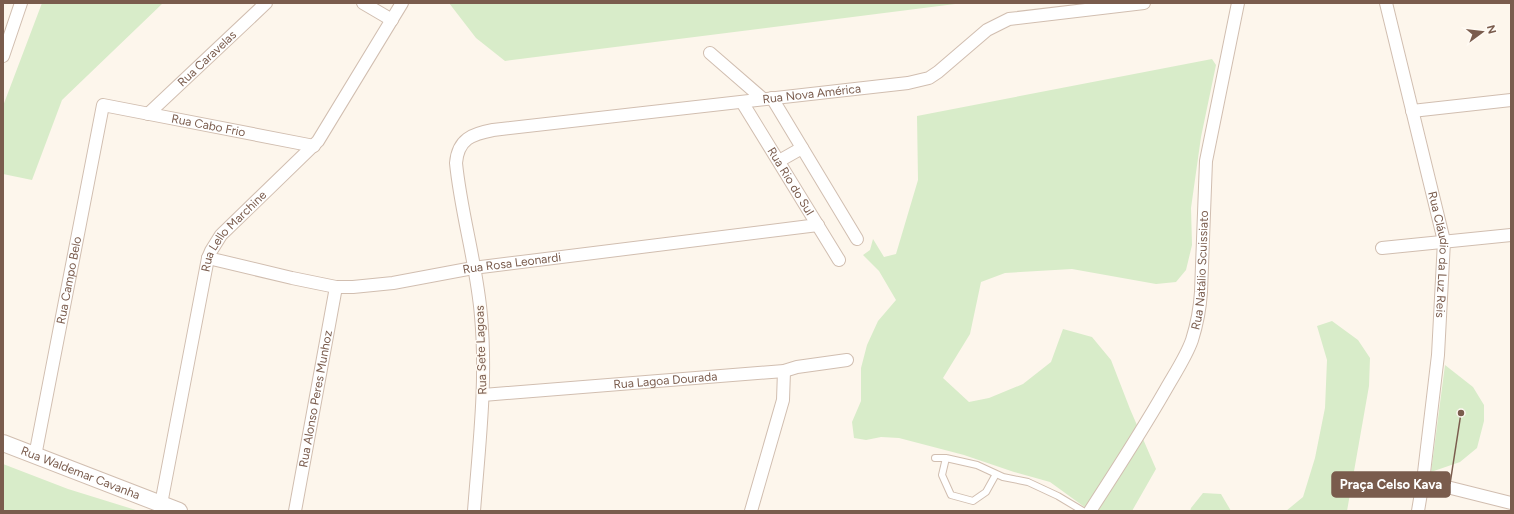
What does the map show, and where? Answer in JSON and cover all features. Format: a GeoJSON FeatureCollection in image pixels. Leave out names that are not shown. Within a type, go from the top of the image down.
{"type":"FeatureCollection","features":[{"type":"Feature","properties":{"kind":"street"},"geometry":{"type":"LineString","coordinates":[[3,56],[21,3]]}},
{"type":"Feature","properties":{"kind":"street","name":"Rua Caravelas"},"geometry":{"type":"LineString","coordinates":[[148,114],[266,3]]}},
{"type":"Feature","properties":{"kind":"street"},"geometry":{"type":"LineString","coordinates":[[364,3],[392,20]]}},
{"type":"Feature","properties":{"kind":"street","name":"Rua Lello Marchine"},"geometry":{"type":"LineString","coordinates":[[161,504],[208,258],[211,251],[221,235],[314,146],[323,135],[402,3]]}},
{"type":"Feature","properties":{"kind":"street","name":"Rua Nova América"},"geometry":{"type":"LineString","coordinates":[[462,144],[474,135],[494,130],[919,81],[929,78],[938,72],[987,30],[1009,19],[1144,3]]}},
{"type":"Feature","properties":{"kind":"street","name":"Rua Natálio Scuissiato"},"geometry":{"type":"LineString","coordinates":[[1090,511],[1157,405],[1183,358],[1196,326],[1200,308],[1201,292],[1206,162],[1238,3]]}},
{"type":"Feature","properties":{"kind":"street","name":"Rua Cláudio da Luz Reis"},"geometry":{"type":"LineString","coordinates":[[1386,3],[1444,241],[1438,355],[1423,482],[1418,511]]}},
{"type":"Feature","properties":{"kind":"street"},"geometry":{"type":"LineString","coordinates":[[710,53],[767,99],[802,148],[857,239]]}},
{"type":"Feature","properties":{"kind":"street"},"geometry":{"type":"LineString","coordinates":[[1412,111],[1511,100]]}},
{"type":"Feature","properties":{"kind":"street","name":"Rua Rio do Sul"},"geometry":{"type":"LineString","coordinates":[[742,102],[839,260]]}},
{"type":"Feature","properties":{"kind":"street","name":"Rua Cabo Frio"},"geometry":{"type":"LineString","coordinates":[[103,105],[314,146]]}},
{"type":"Feature","properties":{"kind":"street","name":"Rua Campo Belo"},"geometry":{"type":"LineString","coordinates":[[35,456],[103,105]]}},
{"type":"Feature","properties":{"kind":"street","name":"Rua Sete Lagoas"},"geometry":{"type":"LineString","coordinates":[[462,144],[457,154],[457,172],[481,315],[483,395],[474,511]]}},
{"type":"Feature","properties":{"kind":"street"},"geometry":{"type":"LineString","coordinates":[[779,161],[802,148]]}},
{"type":"Feature","properties":{"kind":"street","name":"Rua Rosa Leonardi"},"geometry":{"type":"LineString","coordinates":[[208,258],[336,287],[373,286],[474,268],[818,225]]}},
{"type":"Feature","properties":{"kind":"street"},"geometry":{"type":"LineString","coordinates":[[1382,248],[1511,235]]}},
{"type":"Feature","properties":{"kind":"street","name":"Rua Alonso Peres Munhoz"},"geometry":{"type":"LineString","coordinates":[[295,511],[336,287]]}},
{"type":"Feature","properties":{"kind":"street","name":"Rua Lagoa Dourada"},"geometry":{"type":"LineString","coordinates":[[483,395],[784,371],[797,367],[847,360]]}},
{"type":"Feature","properties":{"kind":"street"},"geometry":{"type":"LineString","coordinates":[[751,511],[783,400],[784,371]]}},
{"type":"Feature","properties":{"kind":"street","name":"Rua Waldemar Cavanha"},"geometry":{"type":"LineString","coordinates":[[3,443],[179,511]]}},
{"type":"Feature","properties":{"kind":"street"},"geometry":{"type":"LineString","coordinates":[[1423,482],[1511,504]]}},
{"type":"Feature","properties":{"kind":"lane"},"geometry":{"type":"LineString","coordinates":[[935,458],[946,458],[977,465],[1003,477],[1028,482],[1058,496],[1083,511]]}},
{"type":"Feature","properties":{"kind":"lane"},"geometry":{"type":"LineString","coordinates":[[946,458],[942,475],[951,495],[973,501],[986,492],[996,474]]}},
{"type":"Feature","properties":{"kind":"green space"},"geometry":{"type":"Polygon","coordinates":[[[42,3],[163,3],[62,100],[32,180],[3,174],[3,106],[42,3]]]}},
{"type":"Feature","properties":{"kind":"green space"},"geometry":{"type":"Polygon","coordinates":[[[449,3],[963,3],[505,61],[476,38],[449,3]]]}},
{"type":"Feature","properties":{"kind":"green space"},"geometry":{"type":"Polygon","coordinates":[[[1212,59],[1216,65],[1201,137],[1191,208],[1192,245],[1186,270],[1176,282],[1156,284],[1072,269],[1005,273],[981,282],[970,334],[943,378],[969,402],[989,398],[1023,384],[1051,362],[1063,329],[1092,337],[1111,360],[1156,469],[1132,511],[1090,511],[1050,482],[1014,472],[964,455],[899,438],[881,437],[866,440],[854,438],[852,422],[861,401],[861,368],[867,345],[878,321],[896,300],[879,271],[863,255],[870,250],[873,239],[884,257],[896,254],[918,180],[917,116],[1212,59]]]}},
{"type":"Feature","properties":{"kind":"green space"},"geometry":{"type":"Polygon","coordinates":[[[1332,321],[1358,340],[1370,358],[1369,386],[1347,511],[1286,511],[1303,497],[1315,458],[1325,408],[1327,360],[1317,326],[1332,321]]]}},
{"type":"Feature","properties":{"kind":"green space"},"geometry":{"type":"Polygon","coordinates":[[[1445,365],[1473,387],[1484,405],[1484,421],[1477,448],[1460,462],[1431,472],[1445,365]]]}},
{"type":"Feature","properties":{"kind":"green space"},"geometry":{"type":"Polygon","coordinates":[[[3,464],[68,489],[139,511],[3,511],[3,464]]]}},
{"type":"Feature","properties":{"kind":"green space"},"geometry":{"type":"Polygon","coordinates":[[[1203,493],[1221,494],[1231,511],[1190,511],[1203,493]]]}},
{"type":"Feature","properties":{"kind":"place","name":"Praça Celso Kava"},"geometry":{"type":"Point","coordinates":[1461,413]}}]}
